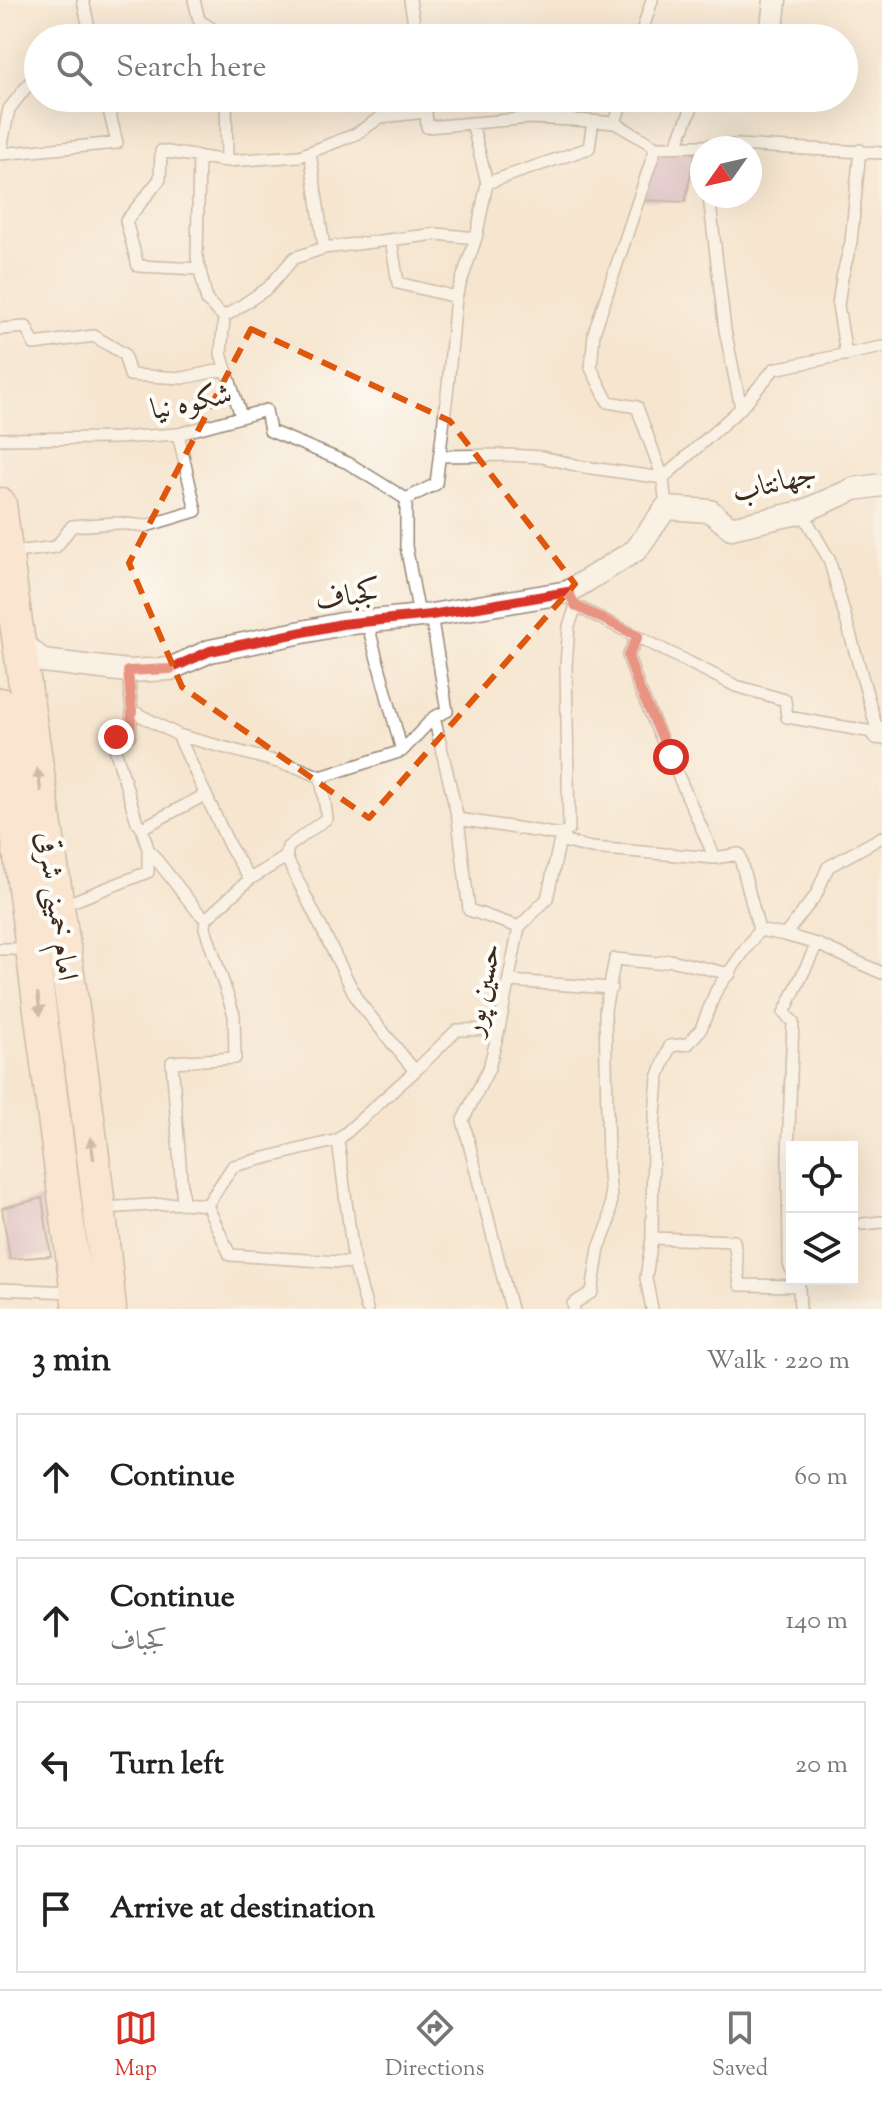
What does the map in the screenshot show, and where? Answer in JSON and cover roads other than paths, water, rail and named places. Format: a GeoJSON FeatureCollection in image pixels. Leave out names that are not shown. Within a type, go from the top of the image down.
{"type":"FeatureCollection","features":[{"type":"Feature","properties":{"kind":"main road","name":"امام خمینی شرقی"},"geometry":{"type":"LineString","coordinates":[[0,504],[17,639],[11,676],[60,907],[101,1208],[110,1309]]}},
{"type":"Feature","properties":{"kind":"main road","name":"امام خمینی شرقی"},"geometry":{"type":"LineString","coordinates":[[0,704],[4,766],[32,949],[78,1301]]}},
{"type":"Feature","properties":{"kind":"street"},"geometry":{"type":"LineString","coordinates":[[772,24],[775,0]]}},
{"type":"Feature","properties":{"kind":"street","name":"جهانتاب"},"geometry":{"type":"LineString","coordinates":[[666,508],[710,511],[731,528],[802,512],[854,489],[882,485]]}},
{"type":"Feature","properties":{"kind":"street","name":"کجباف"},"geometry":{"type":"LineString","coordinates":[[17,639],[43,661],[128,671],[170,669],[210,651],[342,624],[572,599],[636,550],[666,508]]}},
{"type":"Feature","properties":{"kind":"lane"},"geometry":{"type":"LineString","coordinates":[[83,0],[88,24]]}},
{"type":"Feature","properties":{"kind":"lane"},"geometry":{"type":"LineString","coordinates":[[194,0],[199,20],[205,24]]}},
{"type":"Feature","properties":{"kind":"lane"},"geometry":{"type":"LineString","coordinates":[[410,0],[414,24]]}},
{"type":"Feature","properties":{"kind":"lane"},"geometry":{"type":"LineString","coordinates":[[644,24],[652,0]]}},
{"type":"Feature","properties":{"kind":"lane"},"geometry":{"type":"LineString","coordinates":[[24,90],[9,109],[0,154],[117,143],[109,112]]}},
{"type":"Feature","properties":{"kind":"lane"},"geometry":{"type":"LineString","coordinates":[[226,112],[227,161]]}},
{"type":"Feature","properties":{"kind":"lane"},"geometry":{"type":"LineString","coordinates":[[200,269],[138,266],[126,221],[160,179],[161,151],[227,161],[300,156],[356,134],[381,117],[426,112],[427,127],[530,118],[593,121],[615,123],[656,147],[690,146]]}},
{"type":"Feature","properties":{"kind":"lane"},"geometry":{"type":"LineString","coordinates":[[615,123],[619,112]]}},
{"type":"Feature","properties":{"kind":"lane"},"geometry":{"type":"LineString","coordinates":[[676,146],[690,112]]}},
{"type":"Feature","properties":{"kind":"lane"},"geometry":{"type":"LineString","coordinates":[[487,183],[589,148],[593,121]]}},
{"type":"Feature","properties":{"kind":"lane"},"geometry":{"type":"LineString","coordinates":[[132,711],[178,735],[296,767],[321,777],[402,751],[434,717],[447,711],[406,546],[406,499],[436,484],[456,297],[476,238],[487,183],[472,123]]}},
{"type":"Feature","properties":{"kind":"lane"},"geometry":{"type":"LineString","coordinates":[[656,147],[594,333],[591,368],[608,402],[637,407],[663,478],[666,508]]}},
{"type":"Feature","properties":{"kind":"lane"},"geometry":{"type":"LineString","coordinates":[[762,147],[882,153]]}},
{"type":"Feature","properties":{"kind":"lane"},"geometry":{"type":"LineString","coordinates":[[846,355],[838,305],[851,242],[860,150]]}},
{"type":"Feature","properties":{"kind":"lane"},"geometry":{"type":"LineString","coordinates":[[310,152],[324,248]]}},
{"type":"Feature","properties":{"kind":"lane"},"geometry":{"type":"LineString","coordinates":[[199,157],[197,257],[207,301],[224,317]]}},
{"type":"Feature","properties":{"kind":"lane"},"geometry":{"type":"LineString","coordinates":[[710,208],[725,330],[741,408]]}},
{"type":"Feature","properties":{"kind":"lane"},"geometry":{"type":"LineString","coordinates":[[224,317],[268,288],[294,258],[324,248],[437,234],[476,238]]}},
{"type":"Feature","properties":{"kind":"lane"},"geometry":{"type":"LineString","coordinates":[[391,240],[398,283],[456,297]]}},
{"type":"Feature","properties":{"kind":"lane"},"geometry":{"type":"LineString","coordinates":[[224,317],[221,354],[241,416]]}},
{"type":"Feature","properties":{"kind":"lane"},"geometry":{"type":"LineString","coordinates":[[0,329],[26,327],[34,344],[94,336],[124,354],[130,375],[183,378],[226,369]]}},
{"type":"Feature","properties":{"kind":"lane"},"geometry":{"type":"LineString","coordinates":[[440,456],[542,457],[584,467],[663,478],[741,408],[774,369],[882,347]]}},
{"type":"Feature","properties":{"kind":"lane","name":"شکوه نیا"},"geometry":{"type":"LineString","coordinates":[[0,439],[178,434],[266,410],[270,431],[348,463],[406,499]]}},
{"type":"Feature","properties":{"kind":"lane"},"geometry":{"type":"LineString","coordinates":[[6,553],[56,547],[72,526],[116,523],[146,526],[196,511],[178,434]]}},
{"type":"Feature","properties":{"kind":"lane"},"geometry":{"type":"LineString","coordinates":[[572,599],[736,686],[785,700],[787,717],[880,733],[829,559],[802,512]]}},
{"type":"Feature","properties":{"kind":"lane","name":"حسین پور"},"geometry":{"type":"LineString","coordinates":[[511,1309],[463,1120],[489,1068],[519,927],[547,899],[561,835],[569,829],[566,666],[572,599]]}},
{"type":"Feature","properties":{"kind":"lane"},"geometry":{"type":"LineString","coordinates":[[367,622],[402,751]]}},
{"type":"Feature","properties":{"kind":"lane"},"geometry":{"type":"LineString","coordinates":[[638,636],[628,656],[639,688],[715,858]]}},
{"type":"Feature","properties":{"kind":"lane"},"geometry":{"type":"LineString","coordinates":[[60,907],[148,872],[148,849],[116,752],[116,737],[130,735],[132,711],[128,671]]}},
{"type":"Feature","properties":{"kind":"lane"},"geometry":{"type":"LineString","coordinates":[[434,717],[458,819],[469,910],[519,927]]}},
{"type":"Feature","properties":{"kind":"lane"},"geometry":{"type":"LineString","coordinates":[[178,735],[230,847],[250,879]]}},
{"type":"Feature","properties":{"kind":"lane"},"geometry":{"type":"LineString","coordinates":[[321,777],[327,818],[288,847],[286,857],[358,1001],[415,1071]]}},
{"type":"Feature","properties":{"kind":"lane"},"geometry":{"type":"LineString","coordinates":[[142,828],[205,795]]}},
{"type":"Feature","properties":{"kind":"lane"},"geometry":{"type":"LineString","coordinates":[[458,819],[561,835],[567,842],[591,848],[715,858],[739,854],[759,930],[716,991],[701,1029],[688,1044],[670,1046],[658,1078],[653,1140],[652,1238],[646,1278],[652,1309]]}},
{"type":"Feature","properties":{"kind":"lane"},"geometry":{"type":"LineString","coordinates":[[785,935],[816,895],[828,867],[882,837]]}},
{"type":"Feature","properties":{"kind":"lane"},"geometry":{"type":"LineString","coordinates":[[148,849],[206,919]]}},
{"type":"Feature","properties":{"kind":"lane"},"geometry":{"type":"LineString","coordinates":[[183,1203],[172,1062],[235,1058],[234,1015],[205,928],[206,919],[250,879],[286,857]]}},
{"type":"Feature","properties":{"kind":"lane"},"geometry":{"type":"LineString","coordinates":[[759,930],[817,944],[882,973]]}},
{"type":"Feature","properties":{"kind":"lane"},"geometry":{"type":"LineString","coordinates":[[789,1213],[793,1022],[784,1013],[817,944]]}},
{"type":"Feature","properties":{"kind":"lane"},"geometry":{"type":"LineString","coordinates":[[0,949],[32,949]]}},
{"type":"Feature","properties":{"kind":"lane"},"geometry":{"type":"LineString","coordinates":[[574,1309],[573,1304],[592,1292],[599,1248],[609,1223],[611,1199],[605,1010],[615,959],[656,963],[670,960],[730,974]]}},
{"type":"Feature","properties":{"kind":"lane"},"geometry":{"type":"LineString","coordinates":[[509,981],[611,988]]}},
{"type":"Feature","properties":{"kind":"lane"},"geometry":{"type":"LineString","coordinates":[[207,1205],[233,1166],[338,1140],[457,1030],[499,1029]]}},
{"type":"Feature","properties":{"kind":"lane"},"geometry":{"type":"LineString","coordinates":[[338,1140],[354,1263],[367,1309]]}},
{"type":"Feature","properties":{"kind":"lane"},"geometry":{"type":"LineString","coordinates":[[101,1208],[183,1203],[207,1205]]}},
{"type":"Feature","properties":{"kind":"lane"},"geometry":{"type":"LineString","coordinates":[[207,1205],[230,1255],[354,1263]]}},
{"type":"Feature","properties":{"kind":"lane"},"geometry":{"type":"LineString","coordinates":[[863,1224],[882,1222]]}},
{"type":"Feature","properties":{"kind":"lane"},"geometry":{"type":"LineString","coordinates":[[652,1238],[734,1241],[740,1285],[786,1283]]}},
{"type":"Feature","properties":{"kind":"lane"},"geometry":{"type":"LineString","coordinates":[[798,1285],[800,1309]]}},
{"type":"Feature","properties":{"kind":"lane"},"geometry":{"type":"LineString","coordinates":[[0,1289],[78,1301]]}}]}
